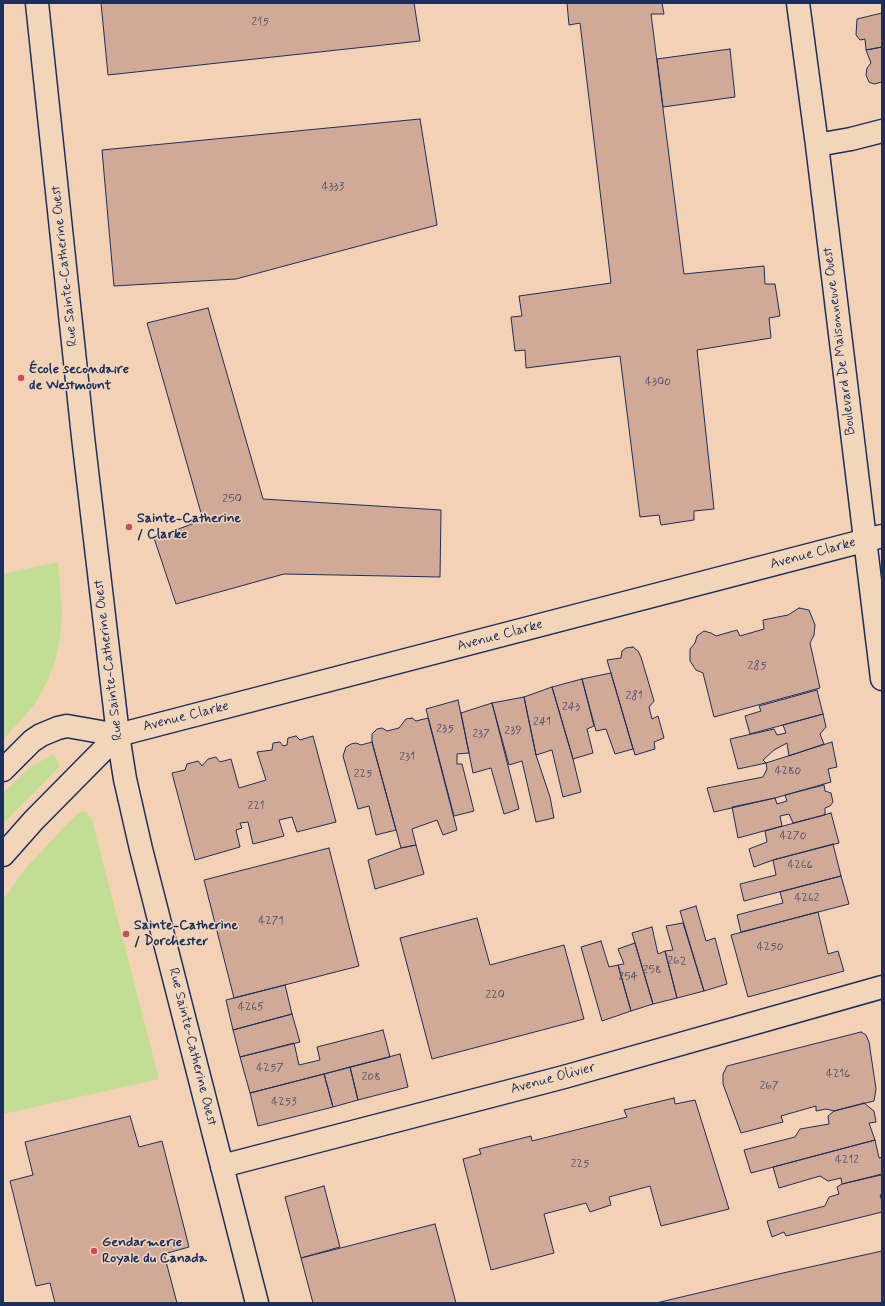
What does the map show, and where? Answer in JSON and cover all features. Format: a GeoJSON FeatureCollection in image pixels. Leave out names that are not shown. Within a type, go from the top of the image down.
{"type":"FeatureCollection","features":[{"type":"Feature","properties":{"kind":"street","name":"Rue Sainte-Catherine Ouest"},"geometry":{"type":"LineString","coordinates":[[37,3],[75,358],[118,735],[125,779],[141,849],[257,1303]]}},
{"type":"Feature","properties":{"kind":"street","name":"Boulevard De Maisonneuve Ouest"},"geometry":{"type":"LineString","coordinates":[[798,3],[874,538],[882,679]]}},
{"type":"Feature","properties":{"kind":"street"},"geometry":{"type":"LineString","coordinates":[[817,145],[846,140],[882,131]]}},
{"type":"Feature","properties":{"kind":"street","name":"Avenue Clarke"},"geometry":{"type":"LineString","coordinates":[[118,735],[874,538]]}},
{"type":"Feature","properties":{"kind":"street"},"geometry":{"type":"LineString","coordinates":[[3,770],[32,741],[41,735],[58,728],[67,726],[118,735]]}},
{"type":"Feature","properties":{"kind":"street"},"geometry":{"type":"LineString","coordinates":[[3,855],[34,820],[118,735]]}},
{"type":"Feature","properties":{"kind":"street","name":"Avenue Olivier"},"geometry":{"type":"LineString","coordinates":[[222,1166],[564,1077],[882,987]]}},
{"type":"Feature","properties":{"kind":"green space"},"geometry":{"type":"Polygon","coordinates":[[[58,562],[62,613],[60,639],[55,662],[47,682],[35,704],[3,740],[3,574],[58,562]]]}},
{"type":"Feature","properties":{"kind":"green space"},"geometry":{"type":"Polygon","coordinates":[[[54,754],[60,766],[3,824],[3,793],[30,767],[54,754]]]}},
{"type":"Feature","properties":{"kind":"green space"},"geometry":{"type":"Polygon","coordinates":[[[80,812],[86,812],[92,820],[159,1079],[3,1114],[3,900],[26,868],[80,812]]]}},
{"type":"Feature","properties":{"kind":"building"},"geometry":{"type":"Polygon","coordinates":[[[101,3],[414,3],[420,41],[108,75],[101,3]]]}},
{"type":"Feature","properties":{"kind":"building"},"geometry":{"type":"Polygon","coordinates":[[[567,3],[662,3],[664,14],[651,14],[684,274],[764,266],[765,284],[775,284],[780,316],[769,318],[771,338],[697,350],[714,509],[694,511],[694,520],[661,525],[659,515],[640,517],[620,356],[526,368],[525,350],[515,351],[511,317],[522,316],[519,296],[611,283],[580,23],[569,25],[567,3]]]}},
{"type":"Feature","properties":{"kind":"building"},"geometry":{"type":"Polygon","coordinates":[[[882,13],[882,47],[866,50],[865,39],[860,40],[856,35],[857,19],[882,13]]]}},
{"type":"Feature","properties":{"kind":"building"},"geometry":{"type":"Polygon","coordinates":[[[882,47],[882,82],[874,84],[869,82],[866,75],[867,68],[871,63],[866,50],[882,47]]]}},
{"type":"Feature","properties":{"kind":"building"},"geometry":{"type":"Polygon","coordinates":[[[730,49],[735,97],[663,107],[657,59],[730,49]]]}},
{"type":"Feature","properties":{"kind":"building"},"geometry":{"type":"Polygon","coordinates":[[[420,119],[437,225],[236,279],[114,286],[102,150],[420,119]]]}},
{"type":"Feature","properties":{"kind":"building"},"geometry":{"type":"Polygon","coordinates":[[[208,308],[263,499],[441,510],[440,577],[284,574],[176,604],[154,538],[203,520],[147,323],[208,308]]]}},
{"type":"Feature","properties":{"kind":"building"},"geometry":{"type":"Polygon","coordinates":[[[799,608],[809,610],[815,625],[814,635],[810,643],[820,688],[714,717],[703,673],[696,670],[690,661],[690,649],[695,643],[697,636],[704,631],[716,636],[737,630],[740,636],[764,629],[763,620],[788,615],[799,608]]]}},
{"type":"Feature","properties":{"kind":"building"},"geometry":{"type":"Polygon","coordinates":[[[633,647],[638,651],[641,657],[654,701],[649,707],[652,719],[658,716],[664,738],[654,742],[655,749],[635,755],[607,660],[621,658],[622,651],[626,648],[633,647]]]}},
{"type":"Feature","properties":{"kind":"building"},"geometry":{"type":"Polygon","coordinates":[[[611,673],[633,749],[615,754],[606,729],[596,731],[582,679],[611,673]]]}},
{"type":"Feature","properties":{"kind":"building"},"geometry":{"type":"Polygon","coordinates":[[[582,679],[594,726],[587,729],[593,753],[573,759],[552,687],[582,679]]]}},
{"type":"Feature","properties":{"kind":"building"},"geometry":{"type":"Polygon","coordinates":[[[552,687],[581,792],[563,797],[552,750],[536,755],[524,697],[552,687]]]}},
{"type":"Feature","properties":{"kind":"building"},"geometry":{"type":"Polygon","coordinates":[[[817,690],[823,714],[750,734],[745,716],[761,711],[759,706],[817,690]]]}},
{"type":"Feature","properties":{"kind":"building"},"geometry":{"type":"Polygon","coordinates":[[[524,697],[536,755],[550,797],[554,818],[536,822],[522,761],[509,765],[492,703],[524,697]]]}},
{"type":"Feature","properties":{"kind":"building"},"geometry":{"type":"Polygon","coordinates":[[[458,700],[469,753],[457,754],[457,764],[462,764],[474,811],[454,816],[426,709],[458,700]]]}},
{"type":"Feature","properties":{"kind":"building"},"geometry":{"type":"Polygon","coordinates":[[[492,703],[519,809],[504,814],[491,768],[473,773],[461,713],[492,703]]]}},
{"type":"Feature","properties":{"kind":"building"},"geometry":{"type":"Polygon","coordinates":[[[823,714],[826,727],[820,734],[824,744],[789,756],[787,743],[774,750],[763,760],[766,763],[738,769],[730,739],[774,729],[777,735],[786,733],[783,725],[823,714]]]}},
{"type":"Feature","properties":{"kind":"building"},"geometry":{"type":"Polygon","coordinates":[[[412,718],[416,721],[428,718],[457,830],[443,835],[437,820],[412,829],[416,845],[401,848],[372,742],[372,734],[377,729],[382,728],[387,731],[399,728],[406,719],[412,718]]]}},
{"type":"Feature","properties":{"kind":"building"},"geometry":{"type":"Polygon","coordinates":[[[296,736],[300,740],[313,736],[336,822],[297,832],[292,817],[279,820],[284,836],[253,844],[248,822],[240,823],[242,828],[236,830],[240,847],[195,860],[172,773],[185,770],[187,764],[198,761],[202,766],[208,759],[216,757],[220,762],[231,759],[239,788],[266,780],[257,752],[272,750],[273,743],[280,742],[283,746],[287,745],[288,738],[296,736]]]}},
{"type":"Feature","properties":{"kind":"building"},"geometry":{"type":"Polygon","coordinates":[[[372,742],[396,830],[376,835],[369,806],[358,809],[343,756],[346,747],[351,744],[356,743],[361,745],[372,742]]]}},
{"type":"Feature","properties":{"kind":"building"},"geometry":{"type":"Polygon","coordinates":[[[832,742],[837,767],[828,769],[831,782],[775,798],[714,812],[707,788],[763,777],[767,769],[766,763],[832,742]]]}},
{"type":"Feature","properties":{"kind":"building"},"geometry":{"type":"Polygon","coordinates":[[[824,785],[825,791],[831,793],[833,802],[830,806],[825,808],[825,815],[793,823],[789,814],[780,816],[782,826],[738,838],[732,807],[775,798],[777,804],[787,801],[785,795],[824,785]]]}},
{"type":"Feature","properties":{"kind":"building"},"geometry":{"type":"Polygon","coordinates":[[[831,813],[839,843],[773,860],[754,867],[749,849],[767,842],[765,831],[831,813]]]}},
{"type":"Feature","properties":{"kind":"building"},"geometry":{"type":"Polygon","coordinates":[[[833,844],[841,876],[744,901],[740,884],[776,875],[773,860],[833,844]]]}},
{"type":"Feature","properties":{"kind":"building"},"geometry":{"type":"Polygon","coordinates":[[[416,845],[424,874],[375,889],[368,860],[401,848],[416,845]]]}},
{"type":"Feature","properties":{"kind":"building"},"geometry":{"type":"Polygon","coordinates":[[[329,848],[359,966],[234,998],[204,880],[329,848]]]}},
{"type":"Feature","properties":{"kind":"building"},"geometry":{"type":"Polygon","coordinates":[[[841,876],[849,904],[741,932],[737,915],[783,903],[780,892],[841,876]]]}},
{"type":"Feature","properties":{"kind":"building"},"geometry":{"type":"Polygon","coordinates":[[[696,906],[706,941],[715,938],[727,984],[704,991],[680,911],[696,906]]]}},
{"type":"Feature","properties":{"kind":"building"},"geometry":{"type":"Polygon","coordinates":[[[818,912],[828,954],[838,951],[844,971],[748,997],[731,935],[818,912]]]}},
{"type":"Feature","properties":{"kind":"building"},"geometry":{"type":"Polygon","coordinates":[[[477,918],[490,965],[564,945],[584,1019],[432,1059],[400,938],[477,918]]]}},
{"type":"Feature","properties":{"kind":"building"},"geometry":{"type":"Polygon","coordinates":[[[683,923],[704,991],[677,998],[665,951],[673,950],[666,926],[683,923]]]}},
{"type":"Feature","properties":{"kind":"building"},"geometry":{"type":"Polygon","coordinates":[[[652,927],[658,954],[665,951],[677,998],[653,1004],[632,933],[652,927]]]}},
{"type":"Feature","properties":{"kind":"building"},"geometry":{"type":"Polygon","coordinates":[[[601,941],[609,967],[618,965],[631,1011],[602,1021],[581,947],[601,941]]]}},
{"type":"Feature","properties":{"kind":"building"},"geometry":{"type":"Polygon","coordinates":[[[635,943],[653,1004],[631,1011],[618,965],[624,964],[618,949],[635,943]]]}},
{"type":"Feature","properties":{"kind":"building"},"geometry":{"type":"Polygon","coordinates":[[[285,985],[292,1014],[233,1030],[226,1000],[285,985]]]}},
{"type":"Feature","properties":{"kind":"building"},"geometry":{"type":"Polygon","coordinates":[[[292,1014],[300,1042],[240,1057],[233,1030],[292,1014]]]}},
{"type":"Feature","properties":{"kind":"building"},"geometry":{"type":"Polygon","coordinates":[[[383,1030],[390,1057],[250,1093],[240,1057],[294,1043],[299,1065],[320,1060],[317,1047],[383,1030]]]}},
{"type":"Feature","properties":{"kind":"building"},"geometry":{"type":"Polygon","coordinates":[[[861,1032],[866,1035],[869,1042],[876,1089],[874,1101],[834,1111],[826,1109],[816,1111],[816,1106],[781,1116],[783,1122],[741,1133],[723,1084],[723,1074],[727,1066],[861,1032]]]}},
{"type":"Feature","properties":{"kind":"building"},"geometry":{"type":"Polygon","coordinates":[[[400,1054],[408,1087],[358,1100],[350,1067],[400,1054]]]}},
{"type":"Feature","properties":{"kind":"building"},"geometry":{"type":"Polygon","coordinates":[[[350,1067],[358,1100],[333,1107],[324,1074],[350,1067]]]}},
{"type":"Feature","properties":{"kind":"building"},"geometry":{"type":"Polygon","coordinates":[[[324,1074],[333,1107],[258,1126],[250,1093],[324,1074]]]}},
{"type":"Feature","properties":{"kind":"building"},"geometry":{"type":"Polygon","coordinates":[[[674,1098],[675,1104],[695,1100],[729,1209],[661,1226],[650,1186],[609,1197],[611,1205],[590,1212],[586,1203],[544,1214],[554,1253],[491,1270],[463,1159],[481,1154],[479,1149],[531,1136],[532,1141],[627,1117],[624,1110],[674,1098]]]}},
{"type":"Feature","properties":{"kind":"building"},"geometry":{"type":"Polygon","coordinates":[[[864,1103],[874,1111],[876,1122],[869,1123],[875,1140],[751,1173],[744,1150],[795,1137],[800,1129],[829,1124],[828,1116],[834,1111],[864,1103]]]}},
{"type":"Feature","properties":{"kind":"building"},"geometry":{"type":"Polygon","coordinates":[[[130,1116],[139,1147],[162,1141],[189,1247],[164,1254],[177,1303],[55,1303],[50,1283],[36,1286],[10,1181],[33,1175],[25,1142],[130,1116]]]}},
{"type":"Feature","properties":{"kind":"building"},"geometry":{"type":"Polygon","coordinates":[[[875,1140],[879,1158],[882,1157],[882,1174],[842,1184],[841,1178],[828,1181],[820,1176],[779,1188],[773,1167],[875,1140]]]}},
{"type":"Feature","properties":{"kind":"building"},"geometry":{"type":"Polygon","coordinates":[[[881,1175],[882,1194],[880,1195],[882,1201],[882,1212],[786,1236],[784,1232],[772,1237],[767,1221],[825,1206],[829,1197],[839,1194],[837,1187],[842,1184],[881,1175]]]}},
{"type":"Feature","properties":{"kind":"building"},"geometry":{"type":"Polygon","coordinates":[[[324,1186],[340,1247],[301,1258],[285,1197],[324,1186]]]}},
{"type":"Feature","properties":{"kind":"building"},"geometry":{"type":"Polygon","coordinates":[[[435,1224],[456,1303],[313,1303],[301,1258],[435,1224]]]}},
{"type":"Feature","properties":{"kind":"building"},"geometry":{"type":"Polygon","coordinates":[[[882,1251],[882,1303],[656,1303],[783,1273],[882,1251]]]}},
{"type":"Feature","properties":{"kind":"place","name":"École secondaire de Westmount"},"geometry":{"type":"Point","coordinates":[21,378]}},
{"type":"Feature","properties":{"kind":"place","name":"Sainte-Catherine / Clarke"},"geometry":{"type":"Point","coordinates":[129,527]}},
{"type":"Feature","properties":{"kind":"place","name":"Sainte-Catherine / Dorchester"},"geometry":{"type":"Point","coordinates":[126,934]}},
{"type":"Feature","properties":{"kind":"place","name":"Gendarmerie Royale du Canada"},"geometry":{"type":"Point","coordinates":[94,1251]}}]}
